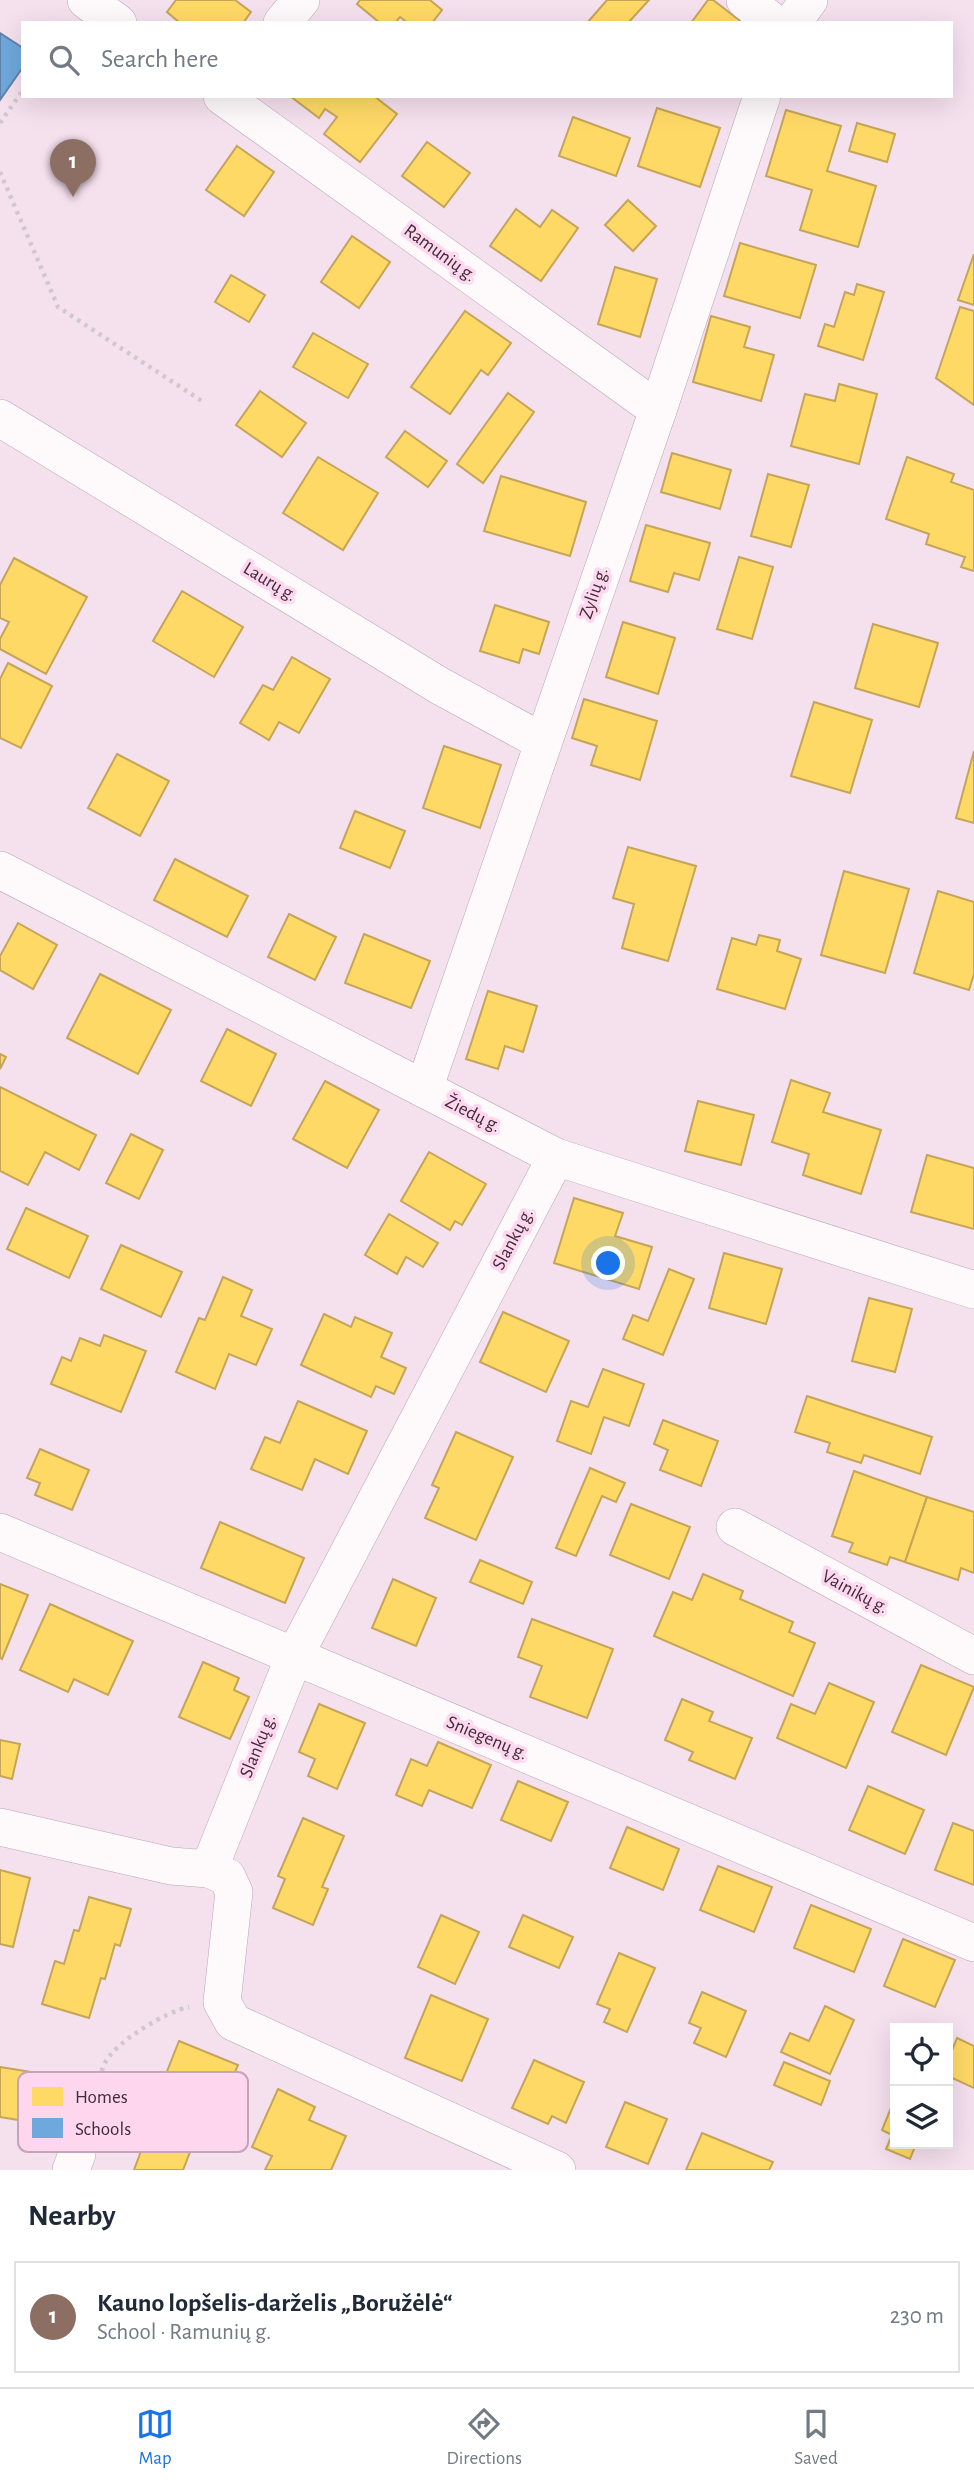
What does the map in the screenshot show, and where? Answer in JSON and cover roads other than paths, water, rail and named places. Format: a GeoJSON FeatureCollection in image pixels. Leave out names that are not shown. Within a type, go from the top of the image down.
{"type":"FeatureCollection","features":[{"type":"Feature","properties":{"kind":"street"},"geometry":{"type":"LineString","coordinates":[[86,0],[115,21]]}},
{"type":"Feature","properties":{"kind":"street"},"geometry":{"type":"LineString","coordinates":[[284,21],[301,0]]}},
{"type":"Feature","properties":{"kind":"street"},"geometry":{"type":"LineString","coordinates":[[745,0],[771,21]]}},
{"type":"Feature","properties":{"kind":"street"},"geometry":{"type":"LineString","coordinates":[[793,21],[809,0]]}},
{"type":"Feature","properties":{"kind":"street","name":"Ramunių g."},"geometry":{"type":"LineString","coordinates":[[225,98],[658,410]]}},
{"type":"Feature","properties":{"kind":"street","name":"Zylių g."},"geometry":{"type":"LineString","coordinates":[[424,1089],[658,410],[761,98]]}},
{"type":"Feature","properties":{"kind":"street","name":"Laurų g."},"geometry":{"type":"LineString","coordinates":[[3,429],[440,687],[543,742]]}},
{"type":"Feature","properties":{"kind":"street","name":"Žiedų g."},"geometry":{"type":"LineString","coordinates":[[0,870],[556,1157],[974,1290]]}},
{"type":"Feature","properties":{"kind":"street","name":"Slankų g."},"geometry":{"type":"LineString","coordinates":[[209,1869],[294,1657],[556,1157]]}},
{"type":"Feature","properties":{"kind":"street","name":"Vainikų g."},"geometry":{"type":"LineString","coordinates":[[735,1527],[974,1656]]}},
{"type":"Feature","properties":{"kind":"street","name":"Sniegenų g."},"geometry":{"type":"LineString","coordinates":[[0,1532],[974,1943]]}},
{"type":"Feature","properties":{"kind":"street"},"geometry":{"type":"LineString","coordinates":[[0,1827],[172,1866],[209,1869],[227,1877],[234,1892],[222,2002],[233,2022],[558,2170]]}},
{"type":"Feature","properties":{"kind":"place","name":"Kauno lopšelis-darželis „Boružėlė“"},"geometry":{"type":"Point","coordinates":[73,197]}}]}
